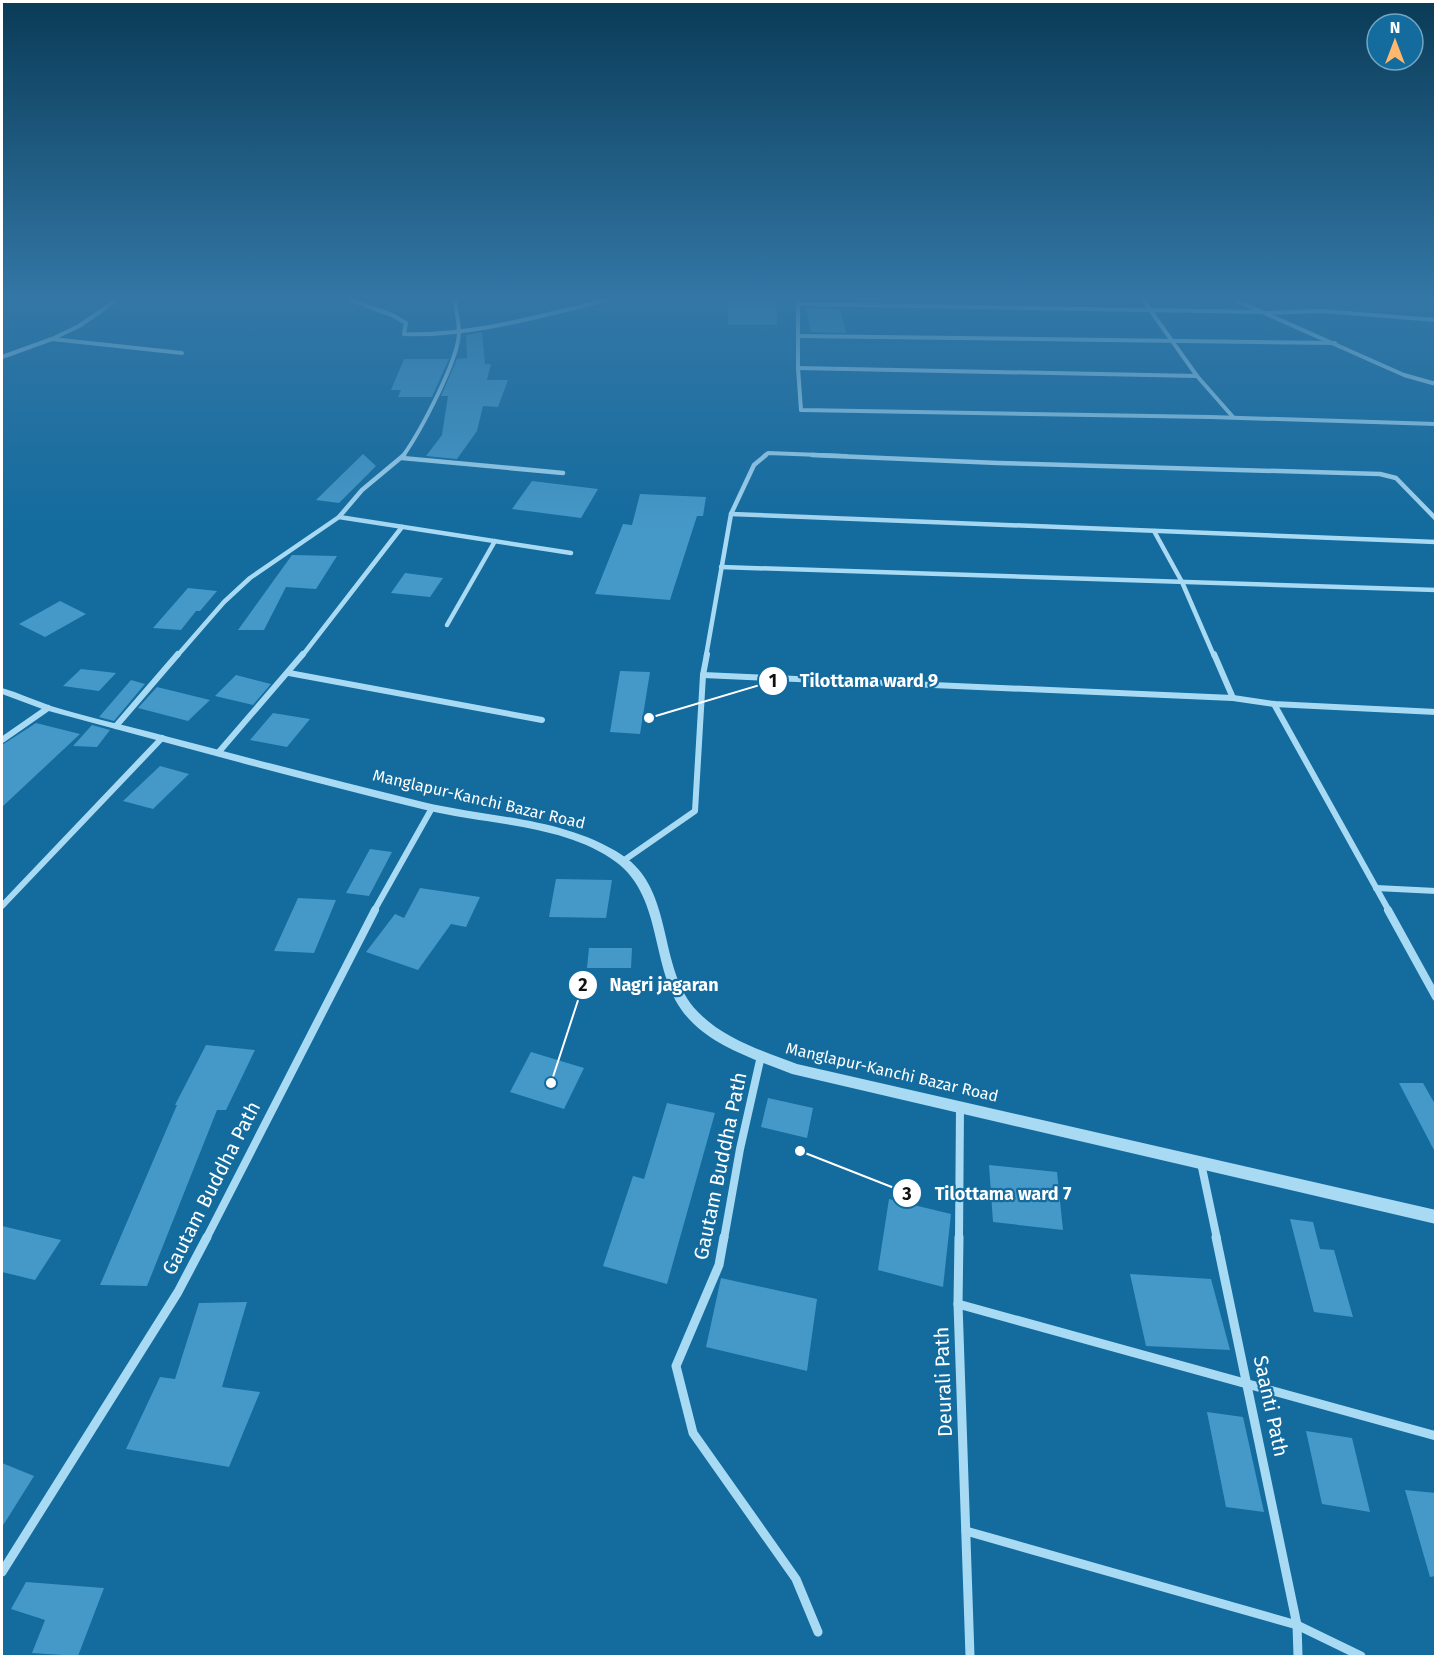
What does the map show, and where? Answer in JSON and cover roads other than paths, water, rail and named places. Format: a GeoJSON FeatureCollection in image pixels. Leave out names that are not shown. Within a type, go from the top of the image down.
{"type":"FeatureCollection","features":[{"type":"Feature","properties":{"kind":"street"},"geometry":{"type":"LineString","coordinates":[[116,726],[224,602],[250,578],[339,517],[362,490],[402,458],[422,427],[444,377]]}},
{"type":"Feature","properties":{"kind":"street"},"geometry":{"type":"LineString","coordinates":[[799,377],[801,410],[1233,417],[1436,424]]}},
{"type":"Feature","properties":{"kind":"street"},"geometry":{"type":"LineString","coordinates":[[1198,377],[1233,417]]}},
{"type":"Feature","properties":{"kind":"street"},"geometry":{"type":"LineString","coordinates":[[1412,377],[1436,384]]}},
{"type":"Feature","properties":{"kind":"street"},"geometry":{"type":"LineString","coordinates":[[623,861],[695,811],[703,675],[731,514],[754,465],[768,453],[1010,464],[1380,474],[1396,478],[1436,519]]}},
{"type":"Feature","properties":{"kind":"street"},"geometry":{"type":"LineString","coordinates":[[402,458],[563,472]]}},
{"type":"Feature","properties":{"kind":"street"},"geometry":{"type":"LineString","coordinates":[[731,514],[1436,542]]}},
{"type":"Feature","properties":{"kind":"street"},"geometry":{"type":"LineString","coordinates":[[339,517],[571,554]]}},
{"type":"Feature","properties":{"kind":"street"},"geometry":{"type":"LineString","coordinates":[[218,753],[289,673],[402,527]]}},
{"type":"Feature","properties":{"kind":"street"},"geometry":{"type":"LineString","coordinates":[[1154,531],[1182,582],[1233,698]]}},
{"type":"Feature","properties":{"kind":"street"},"geometry":{"type":"LineString","coordinates":[[447,625],[495,541]]}},
{"type":"Feature","properties":{"kind":"street"},"geometry":{"type":"LineString","coordinates":[[721,567],[1436,590]]}},
{"type":"Feature","properties":{"kind":"street"},"geometry":{"type":"LineString","coordinates":[[289,673],[542,720]]}},
{"type":"Feature","properties":{"kind":"street"},"geometry":{"type":"LineString","coordinates":[[703,675],[1233,698],[1274,704],[1436,712]]}},
{"type":"Feature","properties":{"kind":"street","name":"Manglapur-Kanchi Bazar Road"},"geometry":{"type":"LineString","coordinates":[[2,691],[48,708],[432,808],[560,831],[590,841],[623,861],[642,881],[650,902],[672,984],[692,1014],[716,1035],[797,1070],[1436,1217]]}},
{"type":"Feature","properties":{"kind":"street"},"geometry":{"type":"LineString","coordinates":[[1274,704],[1436,997]]}},
{"type":"Feature","properties":{"kind":"street"},"geometry":{"type":"LineString","coordinates":[[2,740],[48,708]]}},
{"type":"Feature","properties":{"kind":"street"},"geometry":{"type":"LineString","coordinates":[[2,906],[162,738]]}},
{"type":"Feature","properties":{"kind":"street","name":"Gautam Buddha Path"},"geometry":{"type":"LineString","coordinates":[[2,1572],[178,1292],[357,940],[432,808]]}},
{"type":"Feature","properties":{"kind":"street"},"geometry":{"type":"LineString","coordinates":[[1376,888],[1436,891]]}},
{"type":"Feature","properties":{"kind":"street","name":"Gautam Buddha Path"},"geometry":{"type":"LineString","coordinates":[[761,1056],[740,1149],[719,1265],[676,1366],[693,1433],[796,1579],[818,1632]]}},
{"type":"Feature","properties":{"kind":"street","name":"Deurali Path"},"geometry":{"type":"LineString","coordinates":[[960,1106],[958,1304],[970,1656]]}},
{"type":"Feature","properties":{"kind":"street","name":"Saanti Path"},"geometry":{"type":"LineString","coordinates":[[1201,1163],[1297,1625],[1298,1656]]}},
{"type":"Feature","properties":{"kind":"street"},"geometry":{"type":"LineString","coordinates":[[958,1304],[1248,1386],[1436,1436]]}},
{"type":"Feature","properties":{"kind":"street"},"geometry":{"type":"LineString","coordinates":[[966,1531],[1297,1625],[1361,1656]]}},
{"type":"Feature","properties":{"kind":"place","name":"Tilottama ward 9"},"geometry":{"type":"Point","coordinates":[649,718]}},
{"type":"Feature","properties":{"kind":"place","name":"Nagri jagaran"},"geometry":{"type":"Point","coordinates":[551,1083]}},
{"type":"Feature","properties":{"kind":"place","name":"Tilottama ward 7"},"geometry":{"type":"Point","coordinates":[800,1151]}}]}
